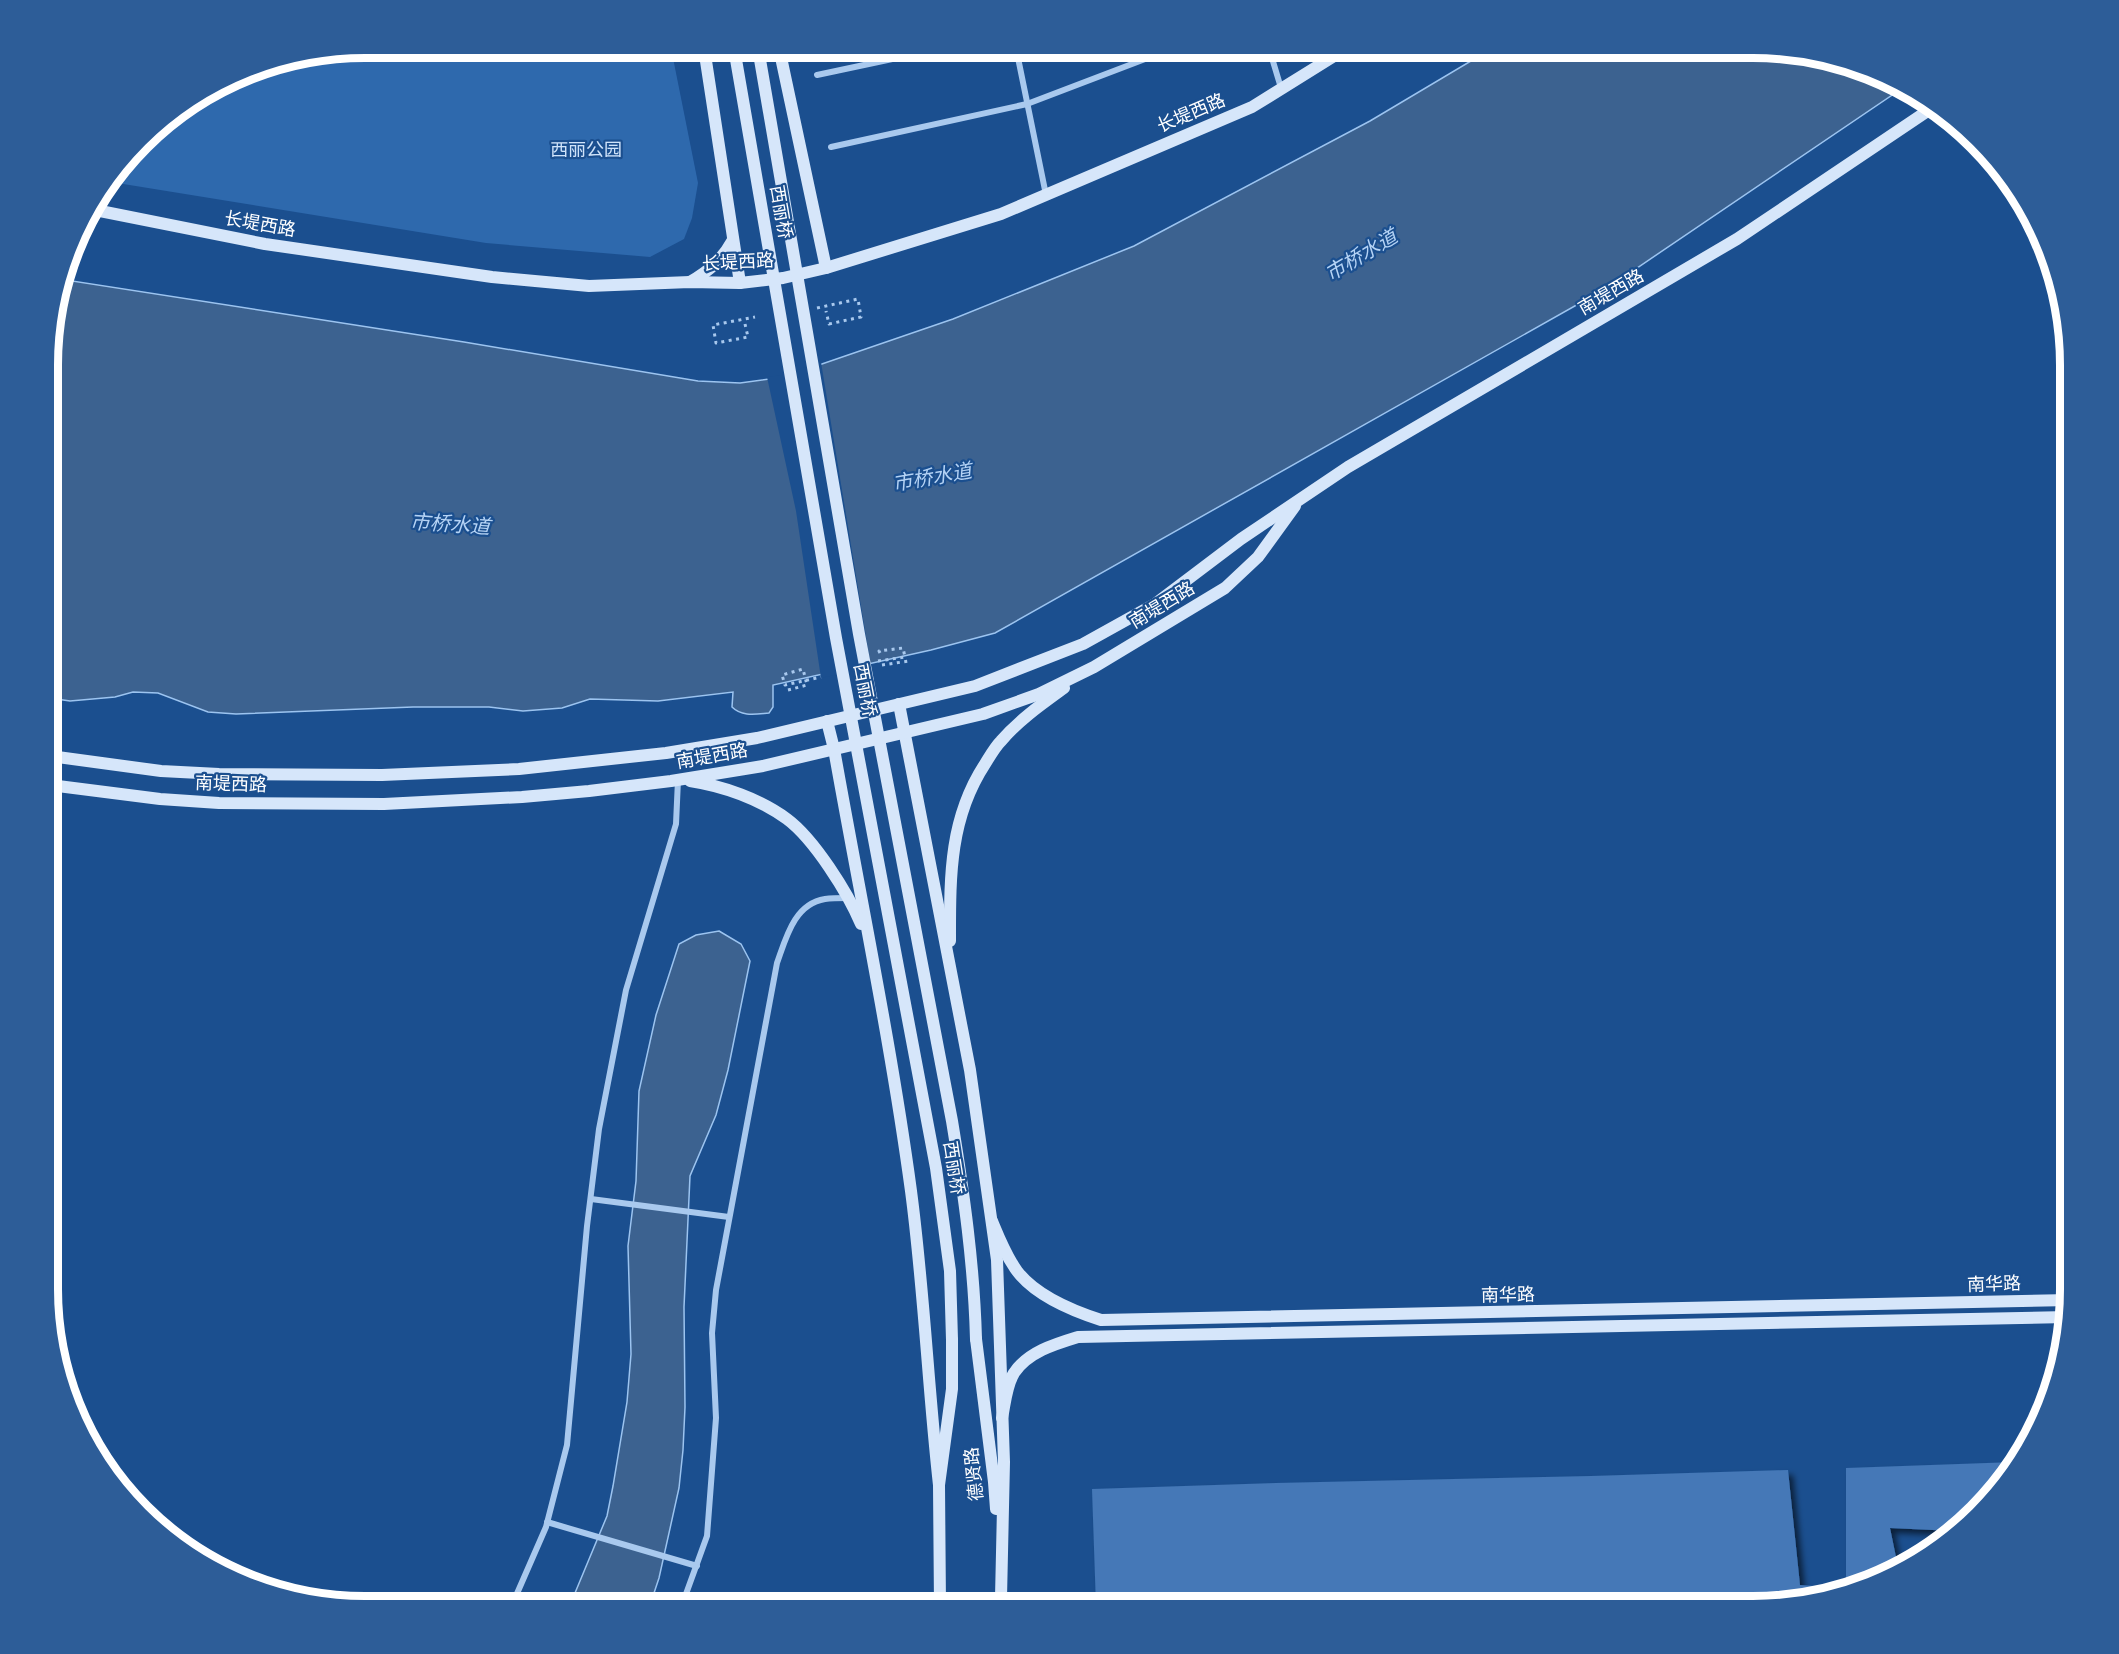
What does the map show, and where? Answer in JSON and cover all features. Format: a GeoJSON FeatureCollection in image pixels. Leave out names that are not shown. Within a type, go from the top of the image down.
{"type":"FeatureCollection","features":[{"type":"Feature","properties":{"kind":"street"},"geometry":{"type":"LineString","coordinates":[[706,58],[740,283]]}},
{"type":"Feature","properties":{"kind":"street","name":"西丽桥"},"geometry":{"type":"LineString","coordinates":[[736,58],[836,638],[940,1191],[950,1271],[952,1340]]}},
{"type":"Feature","properties":{"kind":"street","name":"西丽桥"},"geometry":{"type":"LineString","coordinates":[[760,58],[859,634],[952,1121],[965,1199],[973,1269],[976,1339]]}},
{"type":"Feature","properties":{"kind":"street"},"geometry":{"type":"LineString","coordinates":[[781,58],[826,268]]}},
{"type":"Feature","properties":{"kind":"street"},"geometry":{"type":"LineString","coordinates":[[817,75],[897,58]]}},
{"type":"Feature","properties":{"kind":"street"},"geometry":{"type":"LineString","coordinates":[[1018,58],[1046,195]]}},
{"type":"Feature","properties":{"kind":"street"},"geometry":{"type":"LineString","coordinates":[[831,147],[1028,104],[1142,58]]}},
{"type":"Feature","properties":{"kind":"street"},"geometry":{"type":"LineString","coordinates":[[1272,58],[1281,89]]}},
{"type":"Feature","properties":{"kind":"street","name":"长堤西路"},"geometry":{"type":"LineString","coordinates":[[101,211],[265,244],[492,277],[589,286],[690,282],[740,283],[783,278],[826,268],[1001,214],[1252,107],[1331,58]]}},
{"type":"Feature","properties":{"kind":"street","name":"南堤西路"},"geometry":{"type":"LineString","coordinates":[[58,757],[161,771],[219,774],[371,775],[552,766],[666,753],[757,738],[975,686],[1083,644],[1155,604],[1302,497],[1348,467],[1737,240],[1926,112]]}},
{"type":"Feature","properties":{"kind":"street"},"geometry":{"type":"LineString","coordinates":[[690,282],[715,265],[733,240]]}},
{"type":"Feature","properties":{"kind":"street","name":"南堤西路"},"geometry":{"type":"LineString","coordinates":[[58,786],[160,799],[207,802],[341,804],[522,797],[678,780],[764,766],[983,714],[1039,694],[1090,669],[1225,588],[1258,557],[1302,497]]}},
{"type":"Feature","properties":{"kind":"street"},"geometry":{"type":"LineString","coordinates":[[951,972],[950,891],[953,845],[964,804],[975,780],[999,742],[1023,719],[1090,669]]}},
{"type":"Feature","properties":{"kind":"street"},"geometry":{"type":"LineString","coordinates":[[899,704],[969,1070],[997,1260],[1004,1462],[1001,1596]]}},
{"type":"Feature","properties":{"kind":"street"},"geometry":{"type":"LineString","coordinates":[[827,721],[870,947],[911,1190],[939,1485]]}},
{"type":"Feature","properties":{"kind":"street"},"geometry":{"type":"LineString","coordinates":[[516,1596],[547,1522],[567,1445],[599,1129],[626,990],[676,824],[678,780],[702,783],[732,792],[763,805],[788,820],[807,838],[848,898],[870,947]]}},
{"type":"Feature","properties":{"kind":"street"},"geometry":{"type":"LineString","coordinates":[[685,1596],[707,1536],[716,1418],[712,1333],[716,1290],[777,963],[787,934],[798,914],[807,906],[823,899],[848,898]]}},
{"type":"Feature","properties":{"kind":"street"},"geometry":{"type":"LineString","coordinates":[[591,1199],[729,1217]]}},
{"type":"Feature","properties":{"kind":"street","name":"南华路"},"geometry":{"type":"LineString","coordinates":[[992,1221],[1018,1273],[1052,1298],[1085,1315],[1101,1320],[2060,1300]]}},
{"type":"Feature","properties":{"kind":"street","name":"南华路"},"geometry":{"type":"LineString","coordinates":[[1002,1419],[1013,1374],[1024,1362],[1055,1344],[1078,1337],[2059,1317]]}},
{"type":"Feature","properties":{"kind":"street","name":"德贤路"},"geometry":{"type":"LineString","coordinates":[[976,1339],[994,1482],[1001,1596]]}},
{"type":"Feature","properties":{"kind":"street","name":"德贤路"},"geometry":{"type":"LineString","coordinates":[[940,1596],[939,1485],[952,1389],[952,1340]]}},
{"type":"Feature","properties":{"kind":"street"},"geometry":{"type":"LineString","coordinates":[[547,1522],[697,1566]]}},
{"type":"Feature","properties":{"kind":"path"},"geometry":{"type":"LineString","coordinates":[[813,309],[858,299],[861,317],[829,324],[826,311]]}},
{"type":"Feature","properties":{"kind":"path"},"geometry":{"type":"LineString","coordinates":[[745,324],[747,337],[716,343],[713,325],[755,317]]}},
{"type":"Feature","properties":{"kind":"path"},"geometry":{"type":"LineString","coordinates":[[870,662],[882,660],[905,657],[903,648],[879,651],[881,659],[882,666],[909,662]]}},
{"type":"Feature","properties":{"kind":"path"},"geometry":{"type":"LineString","coordinates":[[788,690],[807,686],[805,677],[803,669],[783,675],[785,685],[794,683],[803,681],[812,679],[821,677]]}},
{"type":"Feature","properties":{"kind":"green space","name":"西丽公园"},"geometry":{"type":"Polygon","coordinates":[[[366,58],[673,58],[698,183],[692,218],[684,239],[650,257],[486,243],[119,183],[163,135],[195,110],[248,82],[306,64],[366,58]]]}},
{"type":"Feature","properties":{"kind":"water","name":"市桥水道"},"geometry":{"type":"Polygon","coordinates":[[[1476,58],[1773,59],[1833,69],[1895,93],[1612,285],[995,633],[931,650],[773,685],[773,707],[769,713],[749,714],[736,710],[732,707],[733,692],[658,701],[590,699],[562,708],[523,711],[489,707],[413,707],[236,714],[208,712],[158,693],[133,692],[115,697],[70,701],[58,699],[58,366],[61,326],[71,281],[698,381],[740,383],[784,377],[953,319],[1134,246],[1370,121],[1476,58]]]}},
{"type":"Feature","properties":{"kind":"water"},"geometry":{"type":"Polygon","coordinates":[[[719,931],[741,944],[750,961],[728,1070],[716,1115],[690,1176],[684,1307],[685,1407],[679,1488],[653,1596],[574,1596],[607,1516],[627,1402],[631,1354],[628,1246],[636,1181],[639,1091],[656,1015],[679,944],[696,935],[719,931]]]}},
{"type":"Feature","properties":{"kind":"pier"},"geometry":{"type":"Polygon","coordinates":[[[821,362],[871,667],[821,678],[796,511],[767,377],[783,375],[821,362]]]}},
{"type":"Feature","properties":{"kind":"building"},"geometry":{"type":"Polygon","coordinates":[[[2007,1462],[1984,1491],[1942,1530],[1890,1528],[1898,1559],[1846,1581],[1846,1468],[2007,1462]]]}},
{"type":"Feature","properties":{"kind":"building"},"geometry":{"type":"Polygon","coordinates":[[[1788,1470],[1800,1585],[1826,1587],[1793,1593],[1753,1596],[1096,1596],[1092,1489],[1788,1470]]]}}]}
